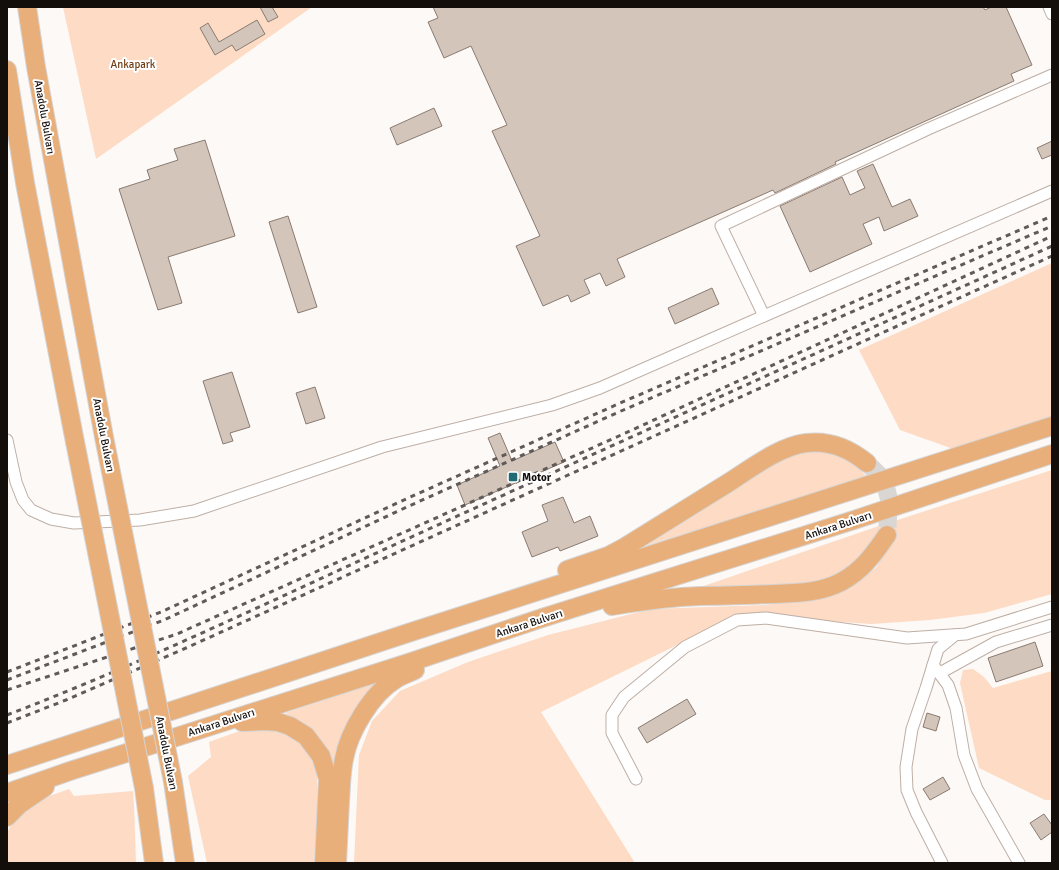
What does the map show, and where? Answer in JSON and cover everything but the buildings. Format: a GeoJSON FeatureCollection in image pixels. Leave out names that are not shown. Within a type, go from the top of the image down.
{"type":"FeatureCollection","features":[{"type":"Feature","properties":{"kind":"main road","name":"Anadolu Bulvarı"},"geometry":{"type":"LineString","coordinates":[[27,7],[36,67],[104,437],[173,782],[185,863]]}},
{"type":"Feature","properties":{"kind":"main road"},"geometry":{"type":"LineString","coordinates":[[7,70],[24,183],[144,788],[154,863]]}},
{"type":"Feature","properties":{"kind":"main road"},"geometry":{"type":"LineString","coordinates":[[7,765],[408,633],[1052,426]]}},
{"type":"Feature","properties":{"kind":"main road"},"geometry":{"type":"LineString","coordinates":[[408,633],[463,605],[614,553],[758,464],[792,447],[804,443],[816,442],[832,444],[848,449],[867,463]]}},
{"type":"Feature","properties":{"kind":"main road","name":"Ankara Bulvarı"},"geometry":{"type":"LineString","coordinates":[[7,793],[70,771],[542,618],[854,520],[1052,454]]}},
{"type":"Feature","properties":{"kind":"main road"},"geometry":{"type":"LineString","coordinates":[[337,863],[344,759],[352,734],[360,718],[383,689],[395,679],[441,661],[512,638],[542,618],[664,598],[790,593],[819,590],[840,583],[854,575],[876,552],[887,535]]}},
{"type":"Feature","properties":{"kind":"main road"},"geometry":{"type":"LineString","coordinates":[[215,725],[266,721],[278,722],[290,726],[306,736],[314,744],[321,756],[328,779],[324,863]]}},
{"type":"Feature","properties":{"kind":"main road"},"geometry":{"type":"LineString","coordinates":[[7,817],[20,804],[70,771]]}},
{"type":"Feature","properties":{"kind":"main road"},"geometry":{"type":"LineString","coordinates":[[146,863],[150,828]]}},
{"type":"Feature","properties":{"kind":"main road"},"geometry":{"type":"LineString","coordinates":[[180,830],[194,863]]}},
{"type":"Feature","properties":{"kind":"street"},"geometry":{"type":"LineString","coordinates":[[1049,7],[1052,14]]}},
{"type":"Feature","properties":{"kind":"street"},"geometry":{"type":"LineString","coordinates":[[764,316],[721,226],[928,129],[1052,75]]}},
{"type":"Feature","properties":{"kind":"street"},"geometry":{"type":"LineString","coordinates":[[7,440],[9,461],[23,500],[31,510],[51,519],[74,523],[140,520],[194,511],[382,447],[552,405],[600,388],[1052,190]]}},
{"type":"Feature","properties":{"kind":"street"},"geometry":{"type":"LineString","coordinates":[[636,779],[612,733],[612,715],[624,697],[685,648],[737,620],[766,618],[907,638],[966,634],[1052,606]]}},
{"type":"Feature","properties":{"kind":"street"},"geometry":{"type":"LineString","coordinates":[[937,669],[996,642],[1052,625]]}},
{"type":"Feature","properties":{"kind":"street"},"geometry":{"type":"LineString","coordinates":[[942,863],[916,812],[907,790],[906,767],[912,729],[937,669],[938,649],[955,635]]}},
{"type":"Feature","properties":{"kind":"street"},"geometry":{"type":"LineString","coordinates":[[937,669],[950,690],[956,708],[964,755],[977,789],[1019,863]]}},
{"type":"Feature","properties":{"kind":"green space","name":"Ankapark"},"geometry":{"type":"Polygon","coordinates":[[[63,7],[312,7],[96,159],[63,7]]]}},
{"type":"Feature","properties":{"kind":"green space"},"geometry":{"type":"Polygon","coordinates":[[[1052,263],[1052,417],[956,450],[900,430],[859,350],[1052,263]]]}},
{"type":"Feature","properties":{"kind":"green space"},"geometry":{"type":"Polygon","coordinates":[[[815,449],[845,454],[867,477],[646,546],[725,492],[784,456],[815,449]]]}},
{"type":"Feature","properties":{"kind":"green space"},"geometry":{"type":"Polygon","coordinates":[[[1052,470],[1052,594],[984,613],[930,620],[871,624],[738,615],[541,712],[635,863],[354,863],[359,755],[372,721],[400,691],[468,662],[548,635],[651,609],[766,605],[824,596],[852,583],[876,568],[895,536],[835,578],[810,584],[692,590],[879,526],[1052,470]]]}},
{"type":"Feature","properties":{"kind":"green space"},"geometry":{"type":"Polygon","coordinates":[[[973,669],[984,677],[993,688],[1052,671],[1052,800],[1045,800],[979,768],[960,683],[963,670],[973,669]]]}},
{"type":"Feature","properties":{"kind":"green space"},"geometry":{"type":"Polygon","coordinates":[[[379,682],[335,784],[326,750],[319,738],[303,723],[285,713],[379,682]]]}},
{"type":"Feature","properties":{"kind":"green space"},"geometry":{"type":"Polygon","coordinates":[[[258,726],[288,733],[306,747],[311,753],[315,762],[317,774],[317,822],[314,863],[207,863],[188,776],[211,757],[209,742],[248,728],[258,726]]]}},
{"type":"Feature","properties":{"kind":"green space"},"geometry":{"type":"Polygon","coordinates":[[[69,789],[74,796],[133,791],[136,863],[7,863],[7,833],[11,825],[22,813],[41,799],[69,789]]]}},
{"type":"Feature","properties":{"kind":"tunnel"},"geometry":{"type":"LineString","coordinates":[[867,463],[884,480],[889,499],[887,535]]}},
{"type":"Feature","properties":{"kind":"railway"},"geometry":{"type":"LineString","coordinates":[[7,672],[161,612],[406,499],[618,404],[1052,216]]}},
{"type":"Feature","properties":{"kind":"railway"},"geometry":{"type":"LineString","coordinates":[[7,680],[164,620],[409,506],[621,411],[1052,226]]}},
{"type":"Feature","properties":{"kind":"railway"},"geometry":{"type":"LineString","coordinates":[[7,690],[177,634],[630,431],[1052,236]]}},
{"type":"Feature","properties":{"kind":"railway"},"geometry":{"type":"LineString","coordinates":[[7,715],[159,652],[1052,246]]}},
{"type":"Feature","properties":{"kind":"railway"},"geometry":{"type":"LineString","coordinates":[[7,723],[66,700],[186,648],[1052,256]]}},
{"type":"Feature","properties":{"kind":"place","name":"Motor"},"geometry":{"type":"Point","coordinates":[513,477]}}]}
